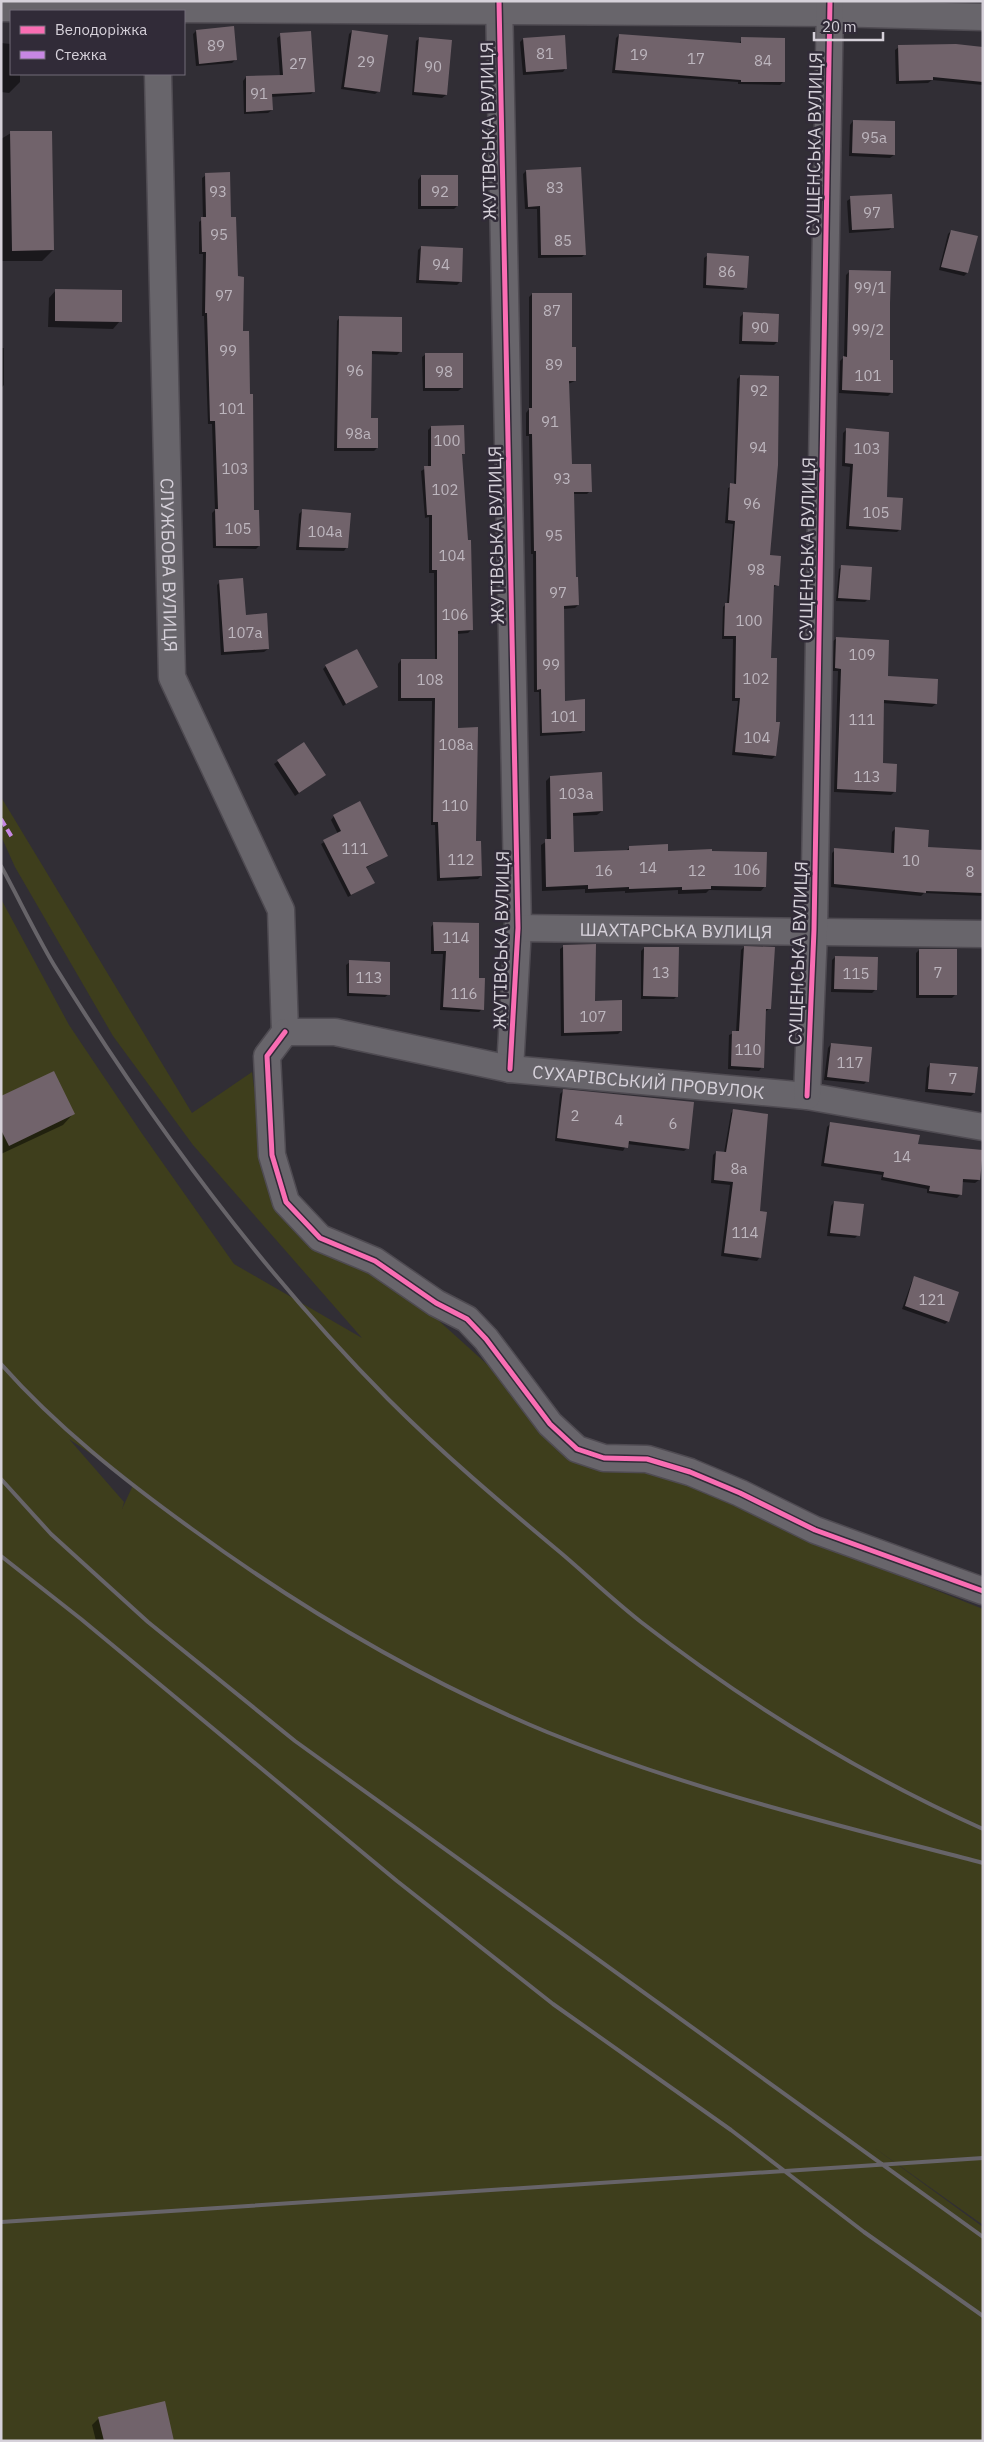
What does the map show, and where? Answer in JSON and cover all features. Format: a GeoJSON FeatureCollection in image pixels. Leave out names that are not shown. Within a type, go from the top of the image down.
{"type":"FeatureCollection","features":[{"type":"Feature","properties":{"kind":"street","name":"ЖУТІВСЬКА ВУЛИЦЯ"},"geometry":{"type":"LineString","coordinates":[[499,6],[518,928],[510,1069]]}},
{"type":"Feature","properties":{"kind":"street"},"geometry":{"type":"LineString","coordinates":[[1,8],[830,7],[983,17]]}},
{"type":"Feature","properties":{"kind":"street","name":"СУЩЕНСЬКА ВУЛИЦЯ"},"geometry":{"type":"LineString","coordinates":[[807,1096],[814,930],[830,7]]}},
{"type":"Feature","properties":{"kind":"street","name":"СЛУЖБОВА ВУЛИЦЯ"},"geometry":{"type":"LineString","coordinates":[[158,75],[172,677],[281,910],[285,1032]]}},
{"type":"Feature","properties":{"kind":"street","name":"ШАХТАРСЬКА ВУЛИЦЯ"},"geometry":{"type":"LineString","coordinates":[[518,928],[814,930],[983,934]]}},
{"type":"Feature","properties":{"kind":"street"},"geometry":{"type":"LineString","coordinates":[[285,1032],[267,1056],[272,1156],[286,1202],[320,1238],[375,1261],[436,1303],[467,1319],[486,1339],[550,1424],[578,1449],[604,1458],[647,1459],[690,1472],[740,1493],[815,1530],[983,1591]]}},
{"type":"Feature","properties":{"kind":"street","name":"СУХАРІВСЬКИЙ ПРОВУЛОК"},"geometry":{"type":"LineString","coordinates":[[285,1032],[335,1032],[510,1069],[807,1096],[983,1126]]}},
{"type":"Feature","properties":{"kind":"shaded area"},"geometry":{"type":"Polygon","coordinates":[[[1,797],[192,1113],[252,1072],[264,1164],[294,1222],[438,1320],[542,1414],[573,1445],[664,1470],[835,1550],[983,1609],[983,2225],[872,2146],[983,2227],[983,2441],[1,2441],[1,899],[69,1025],[143,1135],[234,1264],[362,1338],[193,1145],[113,1036],[15,867],[1,836],[1,797]],[[69,1439],[124,1502],[122,1509],[134,1483],[69,1439]]]}},
{"type":"Feature","properties":{"kind":"building"},"geometry":{"type":"Polygon","coordinates":[[[234,26],[237,60],[199,64],[196,30],[234,26]]]}},
{"type":"Feature","properties":{"kind":"building"},"geometry":{"type":"Polygon","coordinates":[[[352,30],[388,35],[380,92],[344,87],[352,30]]]}},
{"type":"Feature","properties":{"kind":"building"},"geometry":{"type":"Polygon","coordinates":[[[311,31],[315,92],[272,94],[273,110],[246,112],[246,76],[283,75],[280,33],[311,31]]]}},
{"type":"Feature","properties":{"kind":"building"},"geometry":{"type":"Polygon","coordinates":[[[619,34],[741,43],[741,37],[785,38],[785,82],[741,82],[741,80],[615,70],[619,34]]]}},
{"type":"Feature","properties":{"kind":"building"},"geometry":{"type":"Polygon","coordinates":[[[565,35],[567,69],[526,72],[523,38],[565,35]]]}},
{"type":"Feature","properties":{"kind":"building"},"geometry":{"type":"Polygon","coordinates":[[[419,37],[452,40],[447,95],[414,92],[419,37]]]}},
{"type":"Feature","properties":{"kind":"building"},"geometry":{"type":"Polygon","coordinates":[[[956,44],[983,47],[983,82],[933,77],[933,80],[899,81],[898,45],[956,44]]]}},
{"type":"Feature","properties":{"kind":"building"},"geometry":{"type":"Polygon","coordinates":[[[853,120],[895,121],[895,155],[852,153],[853,120]]]}},
{"type":"Feature","properties":{"kind":"building"},"geometry":{"type":"Polygon","coordinates":[[[10,131],[52,131],[54,250],[12,251],[10,131]]]}},
{"type":"Feature","properties":{"kind":"building"},"geometry":{"type":"Polygon","coordinates":[[[581,167],[586,255],[541,255],[540,206],[528,207],[526,170],[581,167]]]}},
{"type":"Feature","properties":{"kind":"building"},"geometry":{"type":"Polygon","coordinates":[[[230,172],[231,217],[236,217],[238,276],[244,277],[243,331],[249,331],[250,394],[253,394],[254,510],[259,510],[260,546],[216,546],[215,509],[218,509],[215,421],[210,421],[207,313],[205,313],[206,252],[202,252],[201,217],[206,217],[205,173],[230,172]]]}},
{"type":"Feature","properties":{"kind":"building"},"geometry":{"type":"Polygon","coordinates":[[[421,175],[458,175],[458,206],[421,206],[421,175]]]}},
{"type":"Feature","properties":{"kind":"building"},"geometry":{"type":"Polygon","coordinates":[[[892,194],[894,228],[852,230],[850,196],[892,194]]]}},
{"type":"Feature","properties":{"kind":"building"},"geometry":{"type":"Polygon","coordinates":[[[951,230],[978,236],[968,273],[941,267],[951,230]]]}},
{"type":"Feature","properties":{"kind":"building"},"geometry":{"type":"Polygon","coordinates":[[[421,246],[463,248],[462,282],[419,280],[421,246]]]}},
{"type":"Feature","properties":{"kind":"building"},"geometry":{"type":"Polygon","coordinates":[[[707,253],[749,256],[747,288],[706,285],[707,253]]]}},
{"type":"Feature","properties":{"kind":"building"},"geometry":{"type":"Polygon","coordinates":[[[849,270],[891,271],[890,360],[893,360],[893,393],[842,390],[843,356],[847,357],[849,270]]]}},
{"type":"Feature","properties":{"kind":"building"},"geometry":{"type":"Polygon","coordinates":[[[55,289],[122,290],[122,322],[55,321],[55,289]]]}},
{"type":"Feature","properties":{"kind":"building"},"geometry":{"type":"Polygon","coordinates":[[[532,293],[572,293],[572,347],[576,347],[576,381],[569,381],[572,464],[591,464],[592,492],[574,492],[576,577],[578,577],[579,605],[564,606],[565,701],[585,699],[585,731],[542,733],[541,689],[537,690],[536,551],[534,551],[532,434],[529,434],[529,408],[532,408],[532,293]]]}},
{"type":"Feature","properties":{"kind":"building"},"geometry":{"type":"Polygon","coordinates":[[[743,312],[779,314],[778,342],[742,341],[743,312]]]}},
{"type":"Feature","properties":{"kind":"building"},"geometry":{"type":"Polygon","coordinates":[[[339,316],[402,317],[402,352],[372,351],[371,418],[378,418],[378,448],[337,448],[339,316]]]}},
{"type":"Feature","properties":{"kind":"building"},"geometry":{"type":"Polygon","coordinates":[[[425,353],[463,353],[463,388],[425,388],[425,353]]]}},
{"type":"Feature","properties":{"kind":"building"},"geometry":{"type":"Polygon","coordinates":[[[740,375],[779,376],[778,465],[770,555],[781,556],[779,586],[774,585],[771,658],[777,658],[776,722],[780,722],[776,756],[735,752],[740,698],[735,698],[736,636],[724,636],[725,603],[729,603],[735,521],[728,520],[730,483],[736,484],[740,375]]]}},
{"type":"Feature","properties":{"kind":"building"},"geometry":{"type":"Polygon","coordinates":[[[464,425],[465,454],[462,454],[468,540],[471,540],[473,630],[458,631],[458,728],[478,727],[476,841],[481,841],[482,876],[440,878],[438,822],[433,822],[435,698],[401,698],[401,659],[437,659],[437,570],[432,570],[432,515],[427,515],[424,466],[431,466],[431,426],[464,425]]]}},
{"type":"Feature","properties":{"kind":"building"},"geometry":{"type":"Polygon","coordinates":[[[846,428],[889,432],[887,497],[903,498],[901,530],[849,526],[853,464],[845,463],[846,428]]]}},
{"type":"Feature","properties":{"kind":"building"},"geometry":{"type":"Polygon","coordinates":[[[302,509],[351,513],[348,548],[299,547],[302,509]]]}},
{"type":"Feature","properties":{"kind":"building"},"geometry":{"type":"Polygon","coordinates":[[[841,565],[872,567],[870,600],[838,598],[841,565]]]}},
{"type":"Feature","properties":{"kind":"building"},"geometry":{"type":"Polygon","coordinates":[[[243,578],[246,615],[267,613],[269,649],[224,652],[219,580],[243,578]]]}},
{"type":"Feature","properties":{"kind":"building"},"geometry":{"type":"Polygon","coordinates":[[[836,637],[889,640],[888,676],[938,679],[937,704],[884,700],[883,763],[897,764],[896,792],[837,789],[841,669],[835,668],[836,637]]]}},
{"type":"Feature","properties":{"kind":"building"},"geometry":{"type":"Polygon","coordinates":[[[357,649],[378,687],[346,704],[325,665],[357,649]]]}},
{"type":"Feature","properties":{"kind":"building"},"geometry":{"type":"Polygon","coordinates":[[[304,742],[326,775],[299,793],[277,760],[304,742]]]}},
{"type":"Feature","properties":{"kind":"building"},"geometry":{"type":"Polygon","coordinates":[[[602,772],[603,811],[573,813],[574,852],[629,850],[629,846],[668,844],[668,851],[712,849],[712,851],[767,852],[766,887],[711,886],[711,889],[682,890],[682,887],[588,889],[588,885],[546,887],[545,839],[551,839],[550,776],[602,772]]]}},
{"type":"Feature","properties":{"kind":"building"},"geometry":{"type":"Polygon","coordinates":[[[360,801],[388,856],[366,867],[375,883],[351,895],[323,840],[341,831],[333,815],[360,801]]]}},
{"type":"Feature","properties":{"kind":"building"},"geometry":{"type":"Polygon","coordinates":[[[895,827],[929,830],[928,847],[983,850],[983,893],[926,891],[926,893],[834,884],[834,848],[894,853],[895,827]]]}},
{"type":"Feature","properties":{"kind":"building"},"geometry":{"type":"Polygon","coordinates":[[[433,922],[479,923],[479,978],[485,978],[484,1010],[443,1007],[446,951],[434,951],[433,922]]]}},
{"type":"Feature","properties":{"kind":"building"},"geometry":{"type":"Polygon","coordinates":[[[596,944],[595,1001],[622,1000],[622,1031],[564,1033],[563,945],[596,944]]]}},
{"type":"Feature","properties":{"kind":"building"},"geometry":{"type":"Polygon","coordinates":[[[744,946],[775,947],[771,1009],[766,1009],[764,1068],[731,1066],[732,1031],[739,1031],[744,946]]]}},
{"type":"Feature","properties":{"kind":"building"},"geometry":{"type":"Polygon","coordinates":[[[644,947],[679,947],[678,997],[643,996],[644,947]]]}},
{"type":"Feature","properties":{"kind":"building"},"geometry":{"type":"Polygon","coordinates":[[[919,949],[957,949],[957,995],[919,995],[919,949]]]}},
{"type":"Feature","properties":{"kind":"building"},"geometry":{"type":"Polygon","coordinates":[[[835,956],[878,957],[877,990],[834,989],[835,956]]]}},
{"type":"Feature","properties":{"kind":"building"},"geometry":{"type":"Polygon","coordinates":[[[349,960],[390,962],[390,995],[349,993],[349,960]]]}},
{"type":"Feature","properties":{"kind":"building"},"geometry":{"type":"Polygon","coordinates":[[[831,1043],[872,1047],[869,1082],[827,1077],[831,1043]]]}},
{"type":"Feature","properties":{"kind":"building"},"geometry":{"type":"Polygon","coordinates":[[[930,1063],[978,1067],[975,1093],[928,1089],[930,1063]]]}},
{"type":"Feature","properties":{"kind":"building"},"geometry":{"type":"Polygon","coordinates":[[[54,1071],[75,1114],[9,1146],[1,1130],[1,1096],[54,1071]]]}},
{"type":"Feature","properties":{"kind":"building"},"geometry":{"type":"Polygon","coordinates":[[[563,1089],[694,1102],[689,1149],[629,1141],[628,1148],[557,1138],[563,1089]]]}},
{"type":"Feature","properties":{"kind":"building"},"geometry":{"type":"Polygon","coordinates":[[[733,1109],[768,1114],[760,1211],[767,1212],[761,1258],[724,1253],[733,1182],[714,1180],[716,1151],[726,1152],[733,1109]]]}},
{"type":"Feature","properties":{"kind":"building"},"geometry":{"type":"Polygon","coordinates":[[[830,1122],[920,1135],[918,1144],[983,1150],[980,1180],[963,1179],[962,1195],[929,1191],[930,1186],[883,1177],[884,1172],[824,1163],[830,1122]]]}},
{"type":"Feature","properties":{"kind":"building"},"geometry":{"type":"Polygon","coordinates":[[[834,1201],[864,1204],[860,1236],[830,1233],[834,1201]]]}},
{"type":"Feature","properties":{"kind":"building"},"geometry":{"type":"Polygon","coordinates":[[[914,1276],[959,1292],[949,1322],[905,1306],[914,1276]]]}},
{"type":"Feature","properties":{"kind":"building"},"geometry":{"type":"Polygon","coordinates":[[[165,2401],[174,2441],[104,2441],[98,2417],[165,2401]]]}},
{"type":"Feature","properties":{"kind":"railway"},"geometry":{"type":"LineString","coordinates":[[1,866],[54,965],[168,1136],[251,1245],[295,1298],[388,1399],[494,1497],[631,1614],[681,1652],[763,1709],[806,1736],[893,1785],[983,1829]]}},
{"type":"Feature","properties":{"kind":"railway"},"geometry":{"type":"LineString","coordinates":[[1,1364],[22,1387],[92,1452],[192,1529],[320,1615],[408,1666],[547,1732],[654,1771],[763,1805],[983,1863]]}},
{"type":"Feature","properties":{"kind":"railway"},"geometry":{"type":"LineString","coordinates":[[1,1479],[51,1534],[148,1622],[295,1741],[983,2237]]}},
{"type":"Feature","properties":{"kind":"railway"},"geometry":{"type":"LineString","coordinates":[[1,1556],[81,1619],[397,1881],[553,2004],[731,2130],[864,2232],[983,2316]]}},
{"type":"Feature","properties":{"kind":"railway"},"geometry":{"type":"LineString","coordinates":[[1,2222],[983,2158]]}},
{"type":"Feature","properties":{"kind":"marked path"},"geometry":{"type":"LineString","coordinates":[[1,819],[13,839]]}},
{"type":"Feature","properties":{"kind":"cycle path"},"geometry":{"type":"LineString","coordinates":[[499,1],[518,928],[510,1069]]}},
{"type":"Feature","properties":{"kind":"cycle path"},"geometry":{"type":"LineString","coordinates":[[807,1096],[814,930],[830,1]]}},
{"type":"Feature","properties":{"kind":"cycle path"},"geometry":{"type":"LineString","coordinates":[[285,1032],[267,1056],[272,1155],[286,1202],[320,1238],[375,1261],[436,1303],[467,1319],[486,1339],[550,1424],[577,1449],[604,1458],[647,1459],[690,1472],[740,1493],[815,1530],[983,1591]]}}]}
